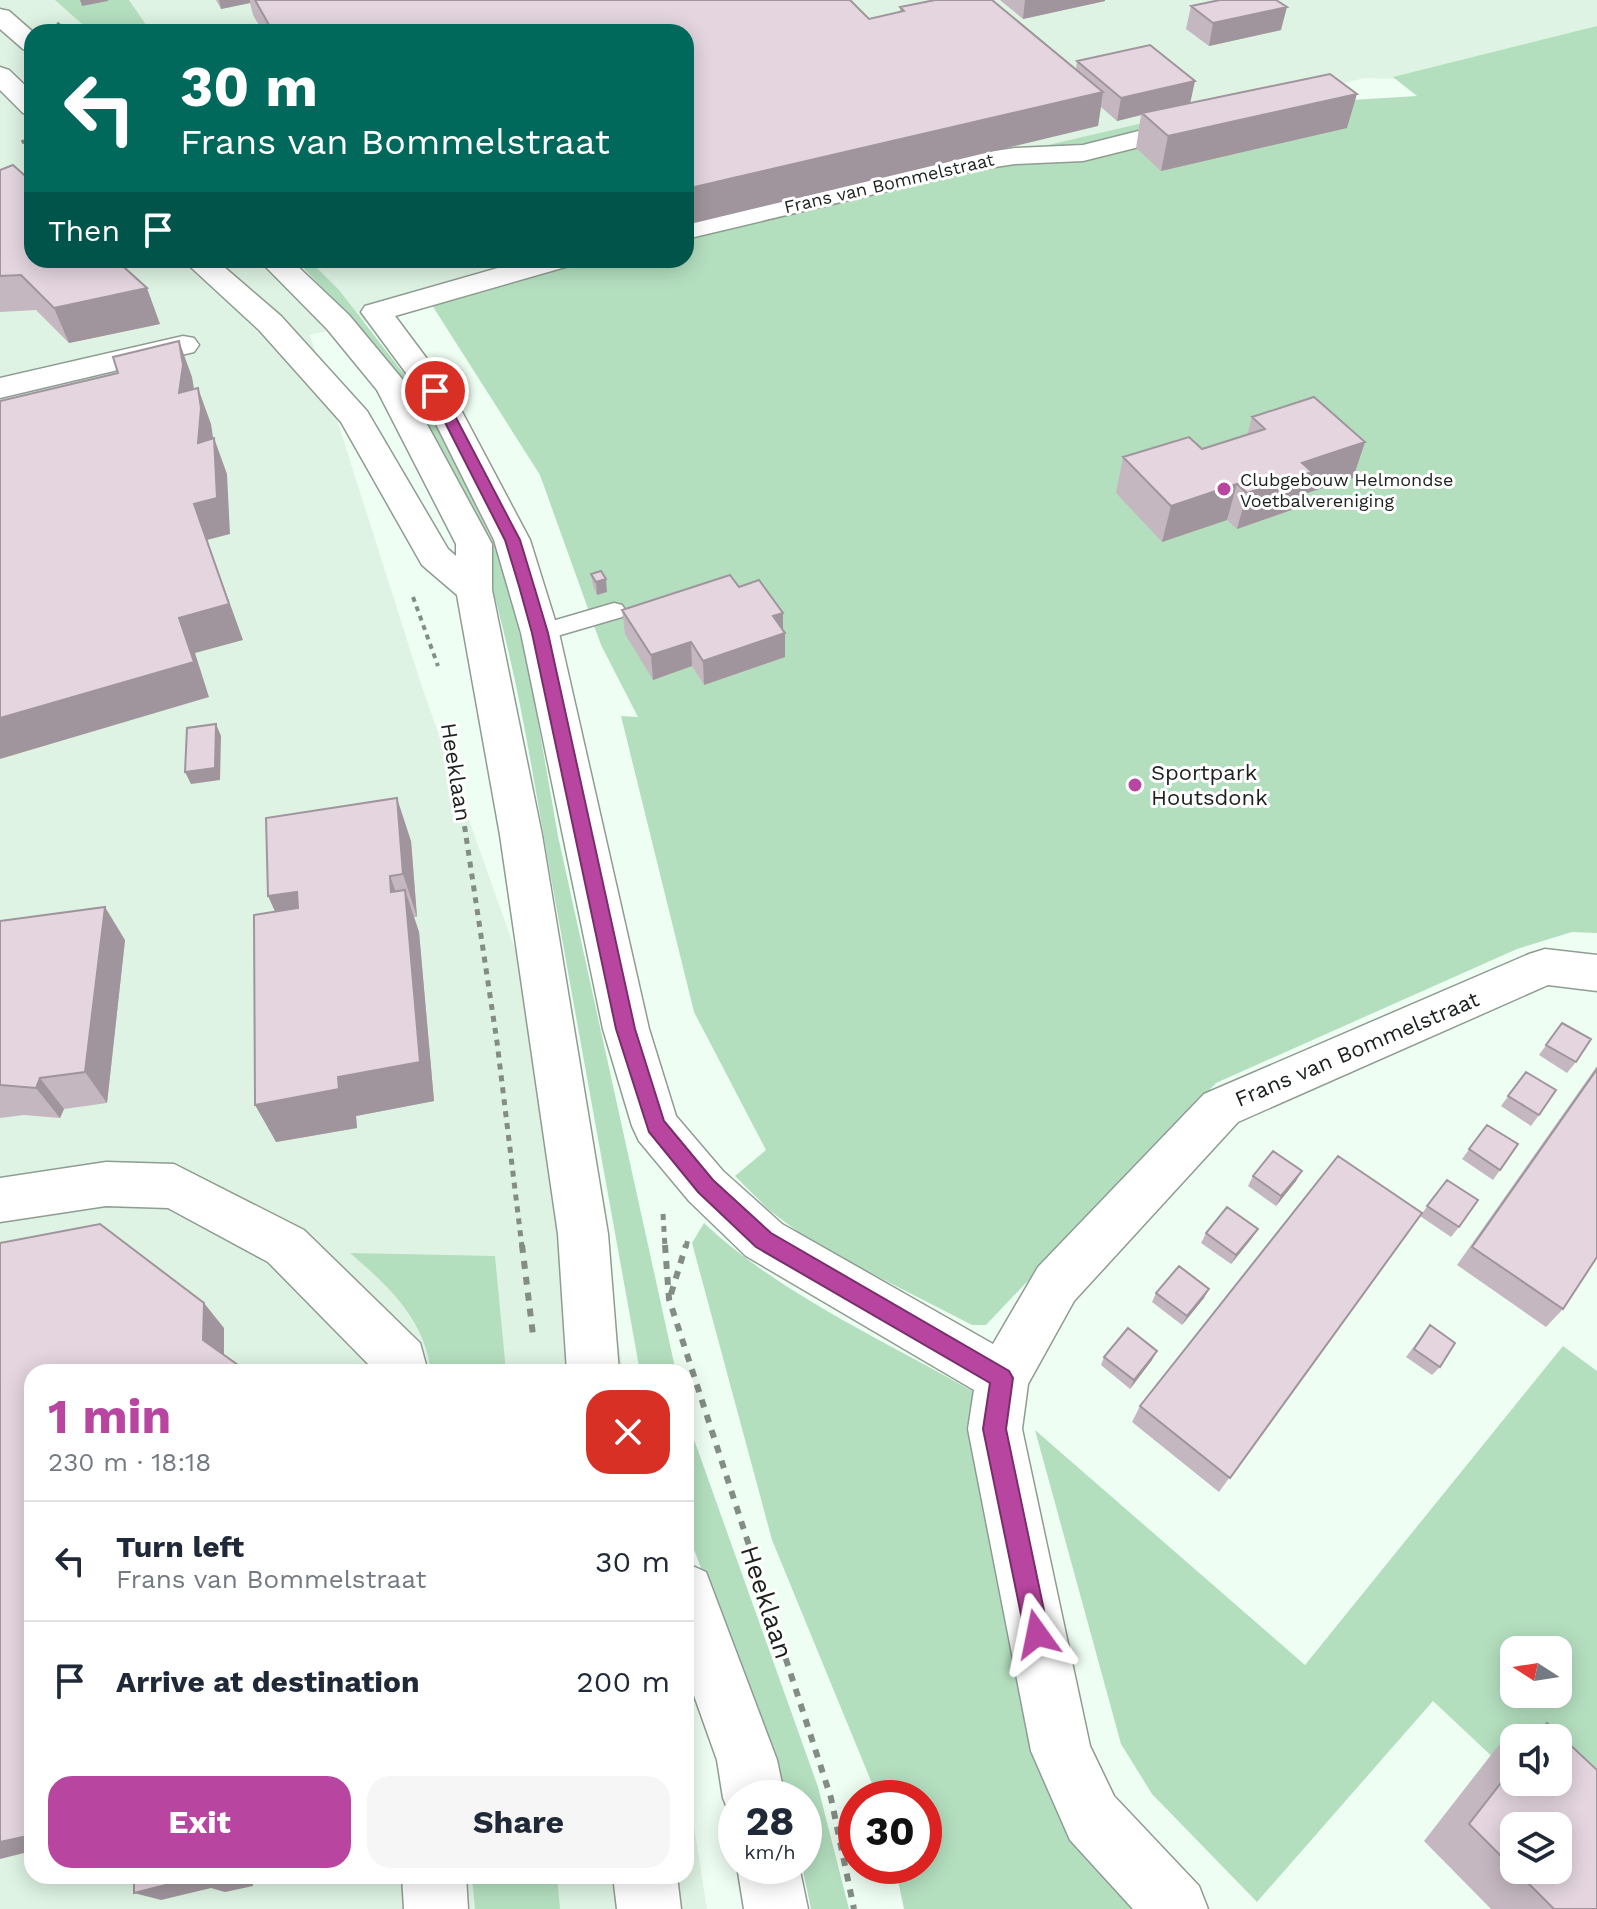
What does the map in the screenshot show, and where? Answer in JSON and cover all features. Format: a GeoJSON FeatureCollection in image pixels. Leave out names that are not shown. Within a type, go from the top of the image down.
{"type":"FeatureCollection","features":[{"type":"Feature","properties":{"kind":"street"},"geometry":{"type":"LineString","coordinates":[[0,16],[24,37]]}},
{"type":"Feature","properties":{"kind":"street"},"geometry":{"type":"LineString","coordinates":[[0,75],[24,99]]}},
{"type":"Feature","properties":{"kind":"street","name":"Frans van Bommelstraat"},"geometry":{"type":"LineString","coordinates":[[694,228],[975,162],[1015,156],[1083,153],[1186,127]]}},
{"type":"Feature","properties":{"kind":"street"},"geometry":{"type":"LineString","coordinates":[[207,268],[270,323],[355,418],[435,557],[474,590]]}},
{"type":"Feature","properties":{"kind":"street"},"geometry":{"type":"LineString","coordinates":[[282,268],[338,322],[392,387],[474,544],[474,590],[528,878],[583,1234],[592,1364]]}},
{"type":"Feature","properties":{"kind":"street"},"geometry":{"type":"LineString","coordinates":[[531,268],[376,312],[435,391],[512,540],[540,633],[626,1029],[656,1126],[706,1186],[764,1240],[1002,1378]]}},
{"type":"Feature","properties":{"kind":"street"},"geometry":{"type":"LineString","coordinates":[[0,388],[183,345]]}},
{"type":"Feature","properties":{"kind":"street","name":"Frans van Bommelstraat"},"geometry":{"type":"LineString","coordinates":[[1176,1909],[1092,1818],[1061,1751],[995,1429],[1002,1378],[1056,1284],[1221,1108],[1545,967],[1597,973]]}},
{"type":"Feature","properties":{"kind":"street"},"geometry":{"type":"LineString","coordinates":[[0,1200],[106,1184],[174,1186],[286,1246],[401,1364]]}},
{"type":"Feature","properties":{"kind":"street"},"geometry":{"type":"LineString","coordinates":[[588,1320],[603,1364]]}},
{"type":"Feature","properties":{"kind":"street"},"geometry":{"type":"LineString","coordinates":[[694,1614],[747,1760],[751,1780]]}},
{"type":"Feature","properties":{"kind":"street"},"geometry":{"type":"LineString","coordinates":[[434,1884],[436,1909]]}},
{"type":"Feature","properties":{"kind":"street"},"geometry":{"type":"LineString","coordinates":[[646,1884],[649,1909]]}},
{"type":"Feature","properties":{"kind":"street"},"geometry":{"type":"LineString","coordinates":[[771,1884],[776,1909]]}},
{"type":"Feature","properties":{"kind":"lane"},"geometry":{"type":"LineString","coordinates":[[540,633],[614,611]]}},
{"type":"Feature","properties":{"kind":"path"},"geometry":{"type":"LineString","coordinates":[[411,591],[441,674]]}},
{"type":"Feature","properties":{"kind":"path","name":"Heeklaan"},"geometry":{"type":"LineString","coordinates":[[451,735],[497,1042],[535,1346]]}},
{"type":"Feature","properties":{"kind":"path","name":"Heeklaan"},"geometry":{"type":"LineString","coordinates":[[669,1299],[690,1364]]}},
{"type":"Feature","properties":{"kind":"path","name":"Heeklaan"},"geometry":{"type":"LineString","coordinates":[[694,1376],[831,1798],[854,1909]]}},
{"type":"Feature","properties":{"kind":"shaded area"},"geometry":{"type":"Polygon","coordinates":[[[0,0],[1597,0],[1597,49],[1486,82],[1365,78],[694,241],[694,24],[24,24],[24,268],[584,268],[310,335],[422,687],[591,1164],[622,1364],[24,1364],[24,1884],[694,1884],[694,1825],[707,1909],[0,1909],[0,0]]]}},
{"type":"Feature","properties":{"kind":"green space"},"geometry":{"type":"Polygon","coordinates":[[[55,0],[129,0],[146,24],[82,24],[55,0]]]}},
{"type":"Feature","properties":{"kind":"green space","name":"Sportpark Houtsdonk"},"geometry":{"type":"Polygon","coordinates":[[[1597,26],[1597,933],[1572,932],[1517,949],[1216,1083],[986,1325],[972,1325],[814,1244],[769,1210],[735,1176],[766,1150],[694,1012],[621,716],[638,717],[601,645],[540,475],[423,291],[520,268],[694,268],[694,227],[1203,109],[1417,96],[1393,77],[1597,26]]]}},
{"type":"Feature","properties":{"kind":"green space"},"geometry":{"type":"Polygon","coordinates":[[[303,268],[317,268],[339,290],[429,406],[501,560],[529,670],[558,836],[674,1364],[639,1364],[524,727],[491,583],[458,491],[426,427],[388,368],[344,312],[303,268]]]}},
{"type":"Feature","properties":{"kind":"green space"},"geometry":{"type":"Polygon","coordinates":[[[704,1223],[733,1248],[798,1294],[974,1392],[1023,1662],[1179,1909],[904,1909],[899,1884],[942,1884],[942,1780],[871,1780],[772,1540],[692,1243],[704,1223]]]}},
{"type":"Feature","properties":{"kind":"green space"},"geometry":{"type":"Polygon","coordinates":[[[350,1253],[495,1256],[505,1364],[429,1364],[413,1320],[378,1278],[350,1253]]]}},
{"type":"Feature","properties":{"kind":"green space"},"geometry":{"type":"Polygon","coordinates":[[[1563,1346],[1597,1371],[1597,1854],[1566,1796],[1572,1796],[1572,1724],[1500,1724],[1500,1764],[1433,1701],[1257,1902],[1152,1794],[1121,1744],[1035,1430],[1305,1665],[1563,1346]]]}},
{"type":"Feature","properties":{"kind":"green space"},"geometry":{"type":"Polygon","coordinates":[[[694,1439],[816,1780],[780,1780],[694,1549],[694,1439]]]}},
{"type":"Feature","properties":{"kind":"green space"},"geometry":{"type":"Polygon","coordinates":[[[822,1803],[838,1866],[838,1884],[843,1884],[849,1909],[811,1909],[806,1884],[822,1884],[822,1803]]]}},
{"type":"Feature","properties":{"kind":"green space"},"geometry":{"type":"Polygon","coordinates":[[[473,1884],[558,1884],[560,1909],[475,1909],[473,1884]]]}},
{"type":"Feature","properties":{"kind":"building"},"geometry":{"type":"Polygon","coordinates":[[[255,0],[850,0],[869,19],[904,11],[900,7],[935,0],[992,0],[1103,92],[694,187],[694,24],[268,24],[255,0]]]}},
{"type":"Feature","properties":{"kind":"building"},"geometry":{"type":"Polygon","coordinates":[[[1220,0],[1276,0],[1287,7],[1213,23],[1191,6],[1220,0]]]}},
{"type":"Feature","properties":{"kind":"building"},"geometry":{"type":"Polygon","coordinates":[[[1150,45],[1195,81],[1121,98],[1077,61],[1150,45]]]}},
{"type":"Feature","properties":{"kind":"building"},"geometry":{"type":"Polygon","coordinates":[[[1330,74],[1357,94],[1168,136],[1142,113],[1330,74]]]}},
{"type":"Feature","properties":{"kind":"building"},"geometry":{"type":"Polygon","coordinates":[[[13,165],[24,175],[24,268],[125,268],[147,288],[54,308],[21,275],[0,276],[0,170],[13,165]]]}},
{"type":"Feature","properties":{"kind":"building"},"geometry":{"type":"Polygon","coordinates":[[[179,341],[183,365],[179,393],[198,388],[201,408],[198,443],[214,438],[217,498],[194,504],[229,604],[179,618],[194,662],[0,718],[0,401],[118,373],[113,357],[179,341]]]}},
{"type":"Feature","properties":{"kind":"building"},"geometry":{"type":"Polygon","coordinates":[[[1314,397],[1365,442],[1302,463],[1312,472],[1247,493],[1237,484],[1171,506],[1123,457],[1189,437],[1202,449],[1265,429],[1252,417],[1314,397]]]}},
{"type":"Feature","properties":{"kind":"building"},"geometry":{"type":"Polygon","coordinates":[[[601,571],[606,579],[596,582],[591,574],[601,571]]]}},
{"type":"Feature","properties":{"kind":"building"},"geometry":{"type":"Polygon","coordinates":[[[730,575],[739,587],[759,580],[783,613],[773,616],[785,633],[703,661],[691,642],[651,655],[622,610],[730,575]]]}},
{"type":"Feature","properties":{"kind":"building"},"geometry":{"type":"Polygon","coordinates":[[[216,724],[215,768],[185,772],[187,728],[216,724]]]}},
{"type":"Feature","properties":{"kind":"building"},"geometry":{"type":"Polygon","coordinates":[[[397,798],[403,874],[390,876],[391,892],[405,890],[420,1062],[338,1077],[339,1089],[255,1105],[254,915],[298,908],[297,892],[268,896],[266,818],[397,798]]]}},
{"type":"Feature","properties":{"kind":"building"},"geometry":{"type":"Polygon","coordinates":[[[105,907],[85,1072],[40,1078],[36,1088],[0,1085],[0,921],[105,907]]]}},
{"type":"Feature","properties":{"kind":"building"},"geometry":{"type":"Polygon","coordinates":[[[1562,1023],[1591,1039],[1576,1062],[1546,1045],[1562,1023]]]}},
{"type":"Feature","properties":{"kind":"building"},"geometry":{"type":"Polygon","coordinates":[[[1597,1069],[1597,1257],[1563,1309],[1472,1247],[1597,1069]]]}},
{"type":"Feature","properties":{"kind":"building"},"geometry":{"type":"Polygon","coordinates":[[[1526,1072],[1556,1090],[1539,1115],[1508,1096],[1526,1072]]]}},
{"type":"Feature","properties":{"kind":"building"},"geometry":{"type":"Polygon","coordinates":[[[1487,1125],[1518,1144],[1500,1170],[1469,1149],[1487,1125]]]}},
{"type":"Feature","properties":{"kind":"building"},"geometry":{"type":"Polygon","coordinates":[[[1273,1151],[1302,1171],[1281,1196],[1253,1176],[1273,1151]]]}},
{"type":"Feature","properties":{"kind":"building"},"geometry":{"type":"Polygon","coordinates":[[[1338,1156],[1422,1213],[1230,1478],[1140,1406],[1338,1156]]]}},
{"type":"Feature","properties":{"kind":"building"},"geometry":{"type":"Polygon","coordinates":[[[1447,1180],[1478,1200],[1459,1227],[1427,1206],[1447,1180]]]}},
{"type":"Feature","properties":{"kind":"building"},"geometry":{"type":"Polygon","coordinates":[[[1227,1207],[1258,1229],[1236,1255],[1206,1233],[1227,1207]]]}},
{"type":"Feature","properties":{"kind":"building"},"geometry":{"type":"Polygon","coordinates":[[[100,1224],[204,1303],[203,1340],[237,1364],[24,1364],[24,1837],[0,1842],[0,1243],[100,1224]]]}},
{"type":"Feature","properties":{"kind":"building"},"geometry":{"type":"Polygon","coordinates":[[[1179,1266],[1209,1289],[1187,1316],[1156,1293],[1179,1266]]]}},
{"type":"Feature","properties":{"kind":"building"},"geometry":{"type":"Polygon","coordinates":[[[1430,1325],[1455,1343],[1440,1367],[1414,1349],[1430,1325]]]}},
{"type":"Feature","properties":{"kind":"building"},"geometry":{"type":"Polygon","coordinates":[[[1128,1328],[1157,1351],[1134,1380],[1104,1357],[1128,1328]]]}},
{"type":"Feature","properties":{"kind":"building"},"geometry":{"type":"Polygon","coordinates":[[[1572,1746],[1597,1770],[1597,1909],[1554,1909],[1529,1884],[1572,1884],[1572,1812],[1500,1812],[1500,1855],[1469,1824],[1500,1784],[1500,1796],[1572,1796],[1572,1746]]]}},
{"type":"Feature","properties":{"kind":"building"},"geometry":{"type":"Polygon","coordinates":[[[134,1884],[169,1884],[134,1893],[134,1884]]]}},
{"type":"Feature","properties":{"kind":"place","name":"Clubgebouw Helmondse Voetbalvereniging"},"geometry":{"type":"Point","coordinates":[1224,489]}},
{"type":"Feature","properties":{"kind":"place","name":"Sportpark Houtsdonk"},"geometry":{"type":"Point","coordinates":[1135,785]}},
{"type":"Feature","properties":{"kind":"route"},"geometry":{"type":"LineString","coordinates":[[435,391],[512,540],[526,586],[540,633],[626,1029],[656,1126],[706,1186],[764,1240],[1002,1378],[995,1429],[1037,1634]]}}]}
